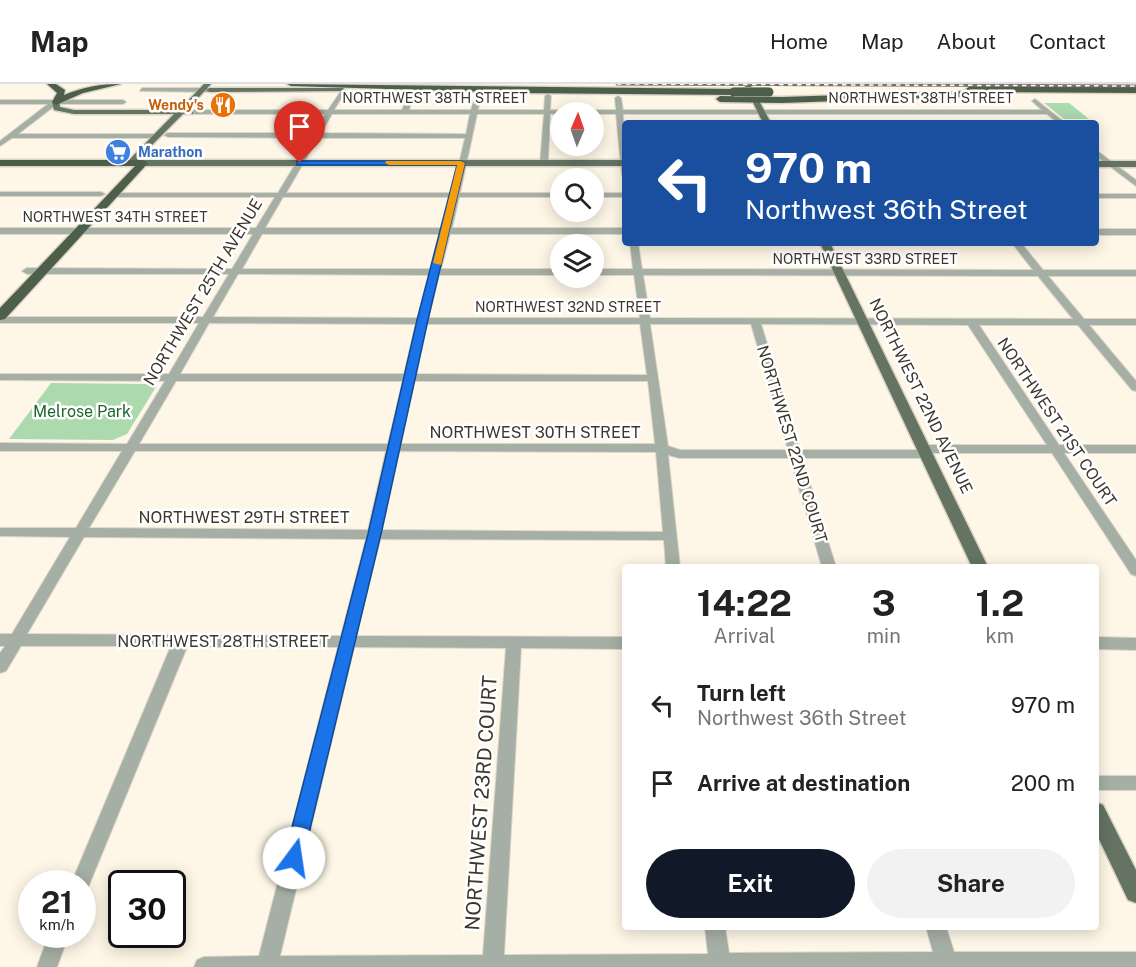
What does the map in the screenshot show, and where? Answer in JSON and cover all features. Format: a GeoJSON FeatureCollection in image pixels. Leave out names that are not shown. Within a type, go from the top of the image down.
{"type":"FeatureCollection","features":[{"type":"Feature","properties":{"kind":"highway"},"geometry":{"type":"LineString","coordinates":[[51,84],[62,92],[56,102]]}},
{"type":"Feature","properties":{"kind":"highway"},"geometry":{"type":"LineString","coordinates":[[56,102],[81,91],[117,84]]}},
{"type":"Feature","properties":{"kind":"highway"},"geometry":{"type":"LineString","coordinates":[[291,84],[474,92]]}},
{"type":"Feature","properties":{"kind":"highway"},"geometry":{"type":"LineString","coordinates":[[546,92],[668,84]]}},
{"type":"Feature","properties":{"kind":"highway"},"geometry":{"type":"LineString","coordinates":[[1093,84],[1136,90]]}},
{"type":"Feature","properties":{"kind":"highway"},"geometry":{"type":"LineString","coordinates":[[411,89],[546,92],[733,90]]}},
{"type":"Feature","properties":{"kind":"highway"},"geometry":{"type":"LineString","coordinates":[[768,90],[779,89]]}},
{"type":"Feature","properties":{"kind":"highway"},"geometry":{"type":"LineString","coordinates":[[815,89],[1136,90]]}},
{"type":"Feature","properties":{"kind":"highway"},"geometry":{"type":"LineString","coordinates":[[343,90],[474,92],[768,90],[981,93]]}},
{"type":"Feature","properties":{"kind":"highway"},"geometry":{"type":"LineString","coordinates":[[560,91],[759,107],[782,100],[1136,90]]}},
{"type":"Feature","properties":{"kind":"highway"},"geometry":{"type":"LineString","coordinates":[[0,163],[137,163]]}},
{"type":"Feature","properties":{"kind":"highway"},"geometry":{"type":"LineString","coordinates":[[0,318],[137,163]]}},
{"type":"Feature","properties":{"kind":"highway"},"geometry":{"type":"LineString","coordinates":[[0,299],[66,231],[108,196]]}},
{"type":"Feature","properties":{"kind":"main road"},"geometry":{"type":"LineString","coordinates":[[747,84],[766,120]]}},
{"type":"Feature","properties":{"kind":"main road"},"geometry":{"type":"LineString","coordinates":[[163,134],[190,112],[209,87]]}},
{"type":"Feature","properties":{"kind":"main road"},"geometry":{"type":"LineString","coordinates":[[137,163],[189,102],[209,87],[343,90]]}},
{"type":"Feature","properties":{"kind":"main road","name":"NORTHWEST 38TH STREET"},"geometry":{"type":"LineString","coordinates":[[56,102],[57,108],[74,112],[190,112]]}},
{"type":"Feature","properties":{"kind":"main road"},"geometry":{"type":"LineString","coordinates":[[133,112],[169,109],[189,102]]}},
{"type":"Feature","properties":{"kind":"main road"},"geometry":{"type":"LineString","coordinates":[[137,163],[622,163]]}},
{"type":"Feature","properties":{"kind":"main road"},"geometry":{"type":"LineString","coordinates":[[1099,164],[1136,164]]}},
{"type":"Feature","properties":{"kind":"main road","name":"NORTHWEST 22ND AVENUE"},"geometry":{"type":"LineString","coordinates":[[826,246],[979,564]]}},
{"type":"Feature","properties":{"kind":"main road"},"geometry":{"type":"LineString","coordinates":[[1099,817],[1136,893]]}},
{"type":"Feature","properties":{"kind":"street"},"geometry":{"type":"LineString","coordinates":[[142,90],[209,87]]}},
{"type":"Feature","properties":{"kind":"street"},"geometry":{"type":"LineString","coordinates":[[405,112],[411,89]]}},
{"type":"Feature","properties":{"kind":"street","name":"NORTHWEST 25TH AVENUE"},"geometry":{"type":"LineString","coordinates":[[0,667],[8,640],[81,532],[343,90]]}},
{"type":"Feature","properties":{"kind":"street"},"geometry":{"type":"LineString","coordinates":[[267,967],[374,534],[422,320],[447,230],[473,112],[474,92]]}},
{"type":"Feature","properties":{"kind":"street"},"geometry":{"type":"LineString","coordinates":[[544,163],[546,92]]}},
{"type":"Feature","properties":{"kind":"street"},"geometry":{"type":"LineString","coordinates":[[618,98],[622,138]]}},
{"type":"Feature","properties":{"kind":"street"},"geometry":{"type":"LineString","coordinates":[[685,101],[691,120]]}},
{"type":"Feature","properties":{"kind":"street"},"geometry":{"type":"LineString","coordinates":[[1035,101],[1058,120]]}},
{"type":"Feature","properties":{"kind":"street"},"geometry":{"type":"LineString","coordinates":[[0,102],[123,102]]}},
{"type":"Feature","properties":{"kind":"street"},"geometry":{"type":"LineString","coordinates":[[0,144],[56,102]]}},
{"type":"Feature","properties":{"kind":"street","name":"NORTHWEST 38TH STREET"},"geometry":{"type":"LineString","coordinates":[[190,112],[689,112],[759,107],[844,112],[1048,112]]}},
{"type":"Feature","properties":{"kind":"street","name":"NORTHWEST 38TH STREET"},"geometry":{"type":"LineString","coordinates":[[41,112],[74,112]]}},
{"type":"Feature","properties":{"kind":"street"},"geometry":{"type":"LineString","coordinates":[[844,112],[850,120]]}},
{"type":"Feature","properties":{"kind":"street"},"geometry":{"type":"LineString","coordinates":[[931,112],[938,120]]}},
{"type":"Feature","properties":{"kind":"street"},"geometry":{"type":"LineString","coordinates":[[978,112],[987,120]]}},
{"type":"Feature","properties":{"kind":"street"},"geometry":{"type":"LineString","coordinates":[[11,136],[163,134],[468,136]]}},
{"type":"Feature","properties":{"kind":"street"},"geometry":{"type":"LineString","coordinates":[[1099,154],[1136,184]]}},
{"type":"Feature","properties":{"kind":"street"},"geometry":{"type":"LineString","coordinates":[[0,194],[108,196],[550,195]]}},
{"type":"Feature","properties":{"kind":"street"},"geometry":{"type":"LineString","coordinates":[[604,195],[622,195]]}},
{"type":"Feature","properties":{"kind":"street"},"geometry":{"type":"LineString","coordinates":[[1099,196],[1136,196]]}},
{"type":"Feature","properties":{"kind":"street","name":"NORTHWEST 34TH STREET"},"geometry":{"type":"LineString","coordinates":[[0,231],[622,231]]}},
{"type":"Feature","properties":{"kind":"street"},"geometry":{"type":"LineString","coordinates":[[1099,232],[1136,232]]}},
{"type":"Feature","properties":{"kind":"street"},"geometry":{"type":"LineString","coordinates":[[634,246],[659,421],[668,536],[673,564]]}},
{"type":"Feature","properties":{"kind":"street"},"geometry":{"type":"LineString","coordinates":[[1018,246],[1134,382]]}},
{"type":"Feature","properties":{"kind":"street"},"geometry":{"type":"LineString","coordinates":[[27,271],[550,272]]}},
{"type":"Feature","properties":{"kind":"street","name":"NORTHWEST 33RD STREET"},"geometry":{"type":"LineString","coordinates":[[604,273],[1136,273]]}},
{"type":"Feature","properties":{"kind":"street","name":"NORTHWEST 32ND STREET"},"geometry":{"type":"LineString","coordinates":[[0,318],[1136,322]]}},
{"type":"Feature","properties":{"kind":"street","name":"NORTHWEST 22ND COURT"},"geometry":{"type":"LineString","coordinates":[[755,321],[828,564]]}},
{"type":"Feature","properties":{"kind":"street","name":"NORTHWEST 21ST COURT"},"geometry":{"type":"LineString","coordinates":[[971,321],[1136,571]]}},
{"type":"Feature","properties":{"kind":"street"},"geometry":{"type":"LineString","coordinates":[[0,377],[652,378]]}},
{"type":"Feature","properties":{"kind":"street","name":"NORTHWEST 30TH STREET"},"geometry":{"type":"LineString","coordinates":[[0,447],[661,448],[679,454],[795,455],[1055,448],[1136,449]]}},
{"type":"Feature","properties":{"kind":"street","name":"NORTHWEST 29TH STREET"},"geometry":{"type":"LineString","coordinates":[[0,532],[668,536]]}},
{"type":"Feature","properties":{"kind":"street","name":"NORTHWEST 28TH STREET"},"geometry":{"type":"LineString","coordinates":[[8,640],[622,643]]}},
{"type":"Feature","properties":{"kind":"street"},"geometry":{"type":"LineString","coordinates":[[86,870],[181,642]]}},
{"type":"Feature","properties":{"kind":"street","name":"NORTHWEST 23RD COURT"},"geometry":{"type":"LineString","coordinates":[[493,966],[514,642]]}},
{"type":"Feature","properties":{"kind":"street"},"geometry":{"type":"LineString","coordinates":[[1099,644],[1136,644]]}},
{"type":"Feature","properties":{"kind":"street"},"geometry":{"type":"LineString","coordinates":[[1099,783],[1136,783]]}},
{"type":"Feature","properties":{"kind":"street"},"geometry":{"type":"LineString","coordinates":[[715,930],[720,966]]}},
{"type":"Feature","properties":{"kind":"street"},"geometry":{"type":"LineString","coordinates":[[937,930],[947,964]]}},
{"type":"Feature","properties":{"kind":"street"},"geometry":{"type":"LineString","coordinates":[[47,967],[54,948]]}},
{"type":"Feature","properties":{"kind":"street"},"geometry":{"type":"LineString","coordinates":[[204,967],[720,966],[741,962],[947,964],[1136,962]]}},
{"type":"Feature","properties":{"kind":"green space"},"geometry":{"type":"Polygon","coordinates":[[[1044,103],[1069,103],[1089,119],[1064,119],[1044,103]]]}},
{"type":"Feature","properties":{"kind":"green space","name":"Melrose Park"},"geometry":{"type":"Polygon","coordinates":[[[51,383],[151,384],[156,387],[127,434],[113,440],[9,439],[51,383]]]}},
{"type":"Feature","properties":{"kind":"railway"},"geometry":{"type":"LineString","coordinates":[[617,84],[1136,86]]}},
{"type":"Feature","properties":{"kind":"slow traffic"},"geometry":{"type":"LineString","coordinates":[[389,163],[461,163],[438,263]]}},
{"type":"Feature","properties":{"kind":"place","name":"Wendy's"},"geometry":{"type":"Point","coordinates":[223,105]}},
{"type":"Feature","properties":{"kind":"place","name":"Marathon"},"geometry":{"type":"Point","coordinates":[118,152]}},
{"type":"Feature","properties":{"kind":"route"},"geometry":{"type":"LineString","coordinates":[[294,858],[374,534],[422,320],[447,230],[461,163],[300,163]]}}]}
